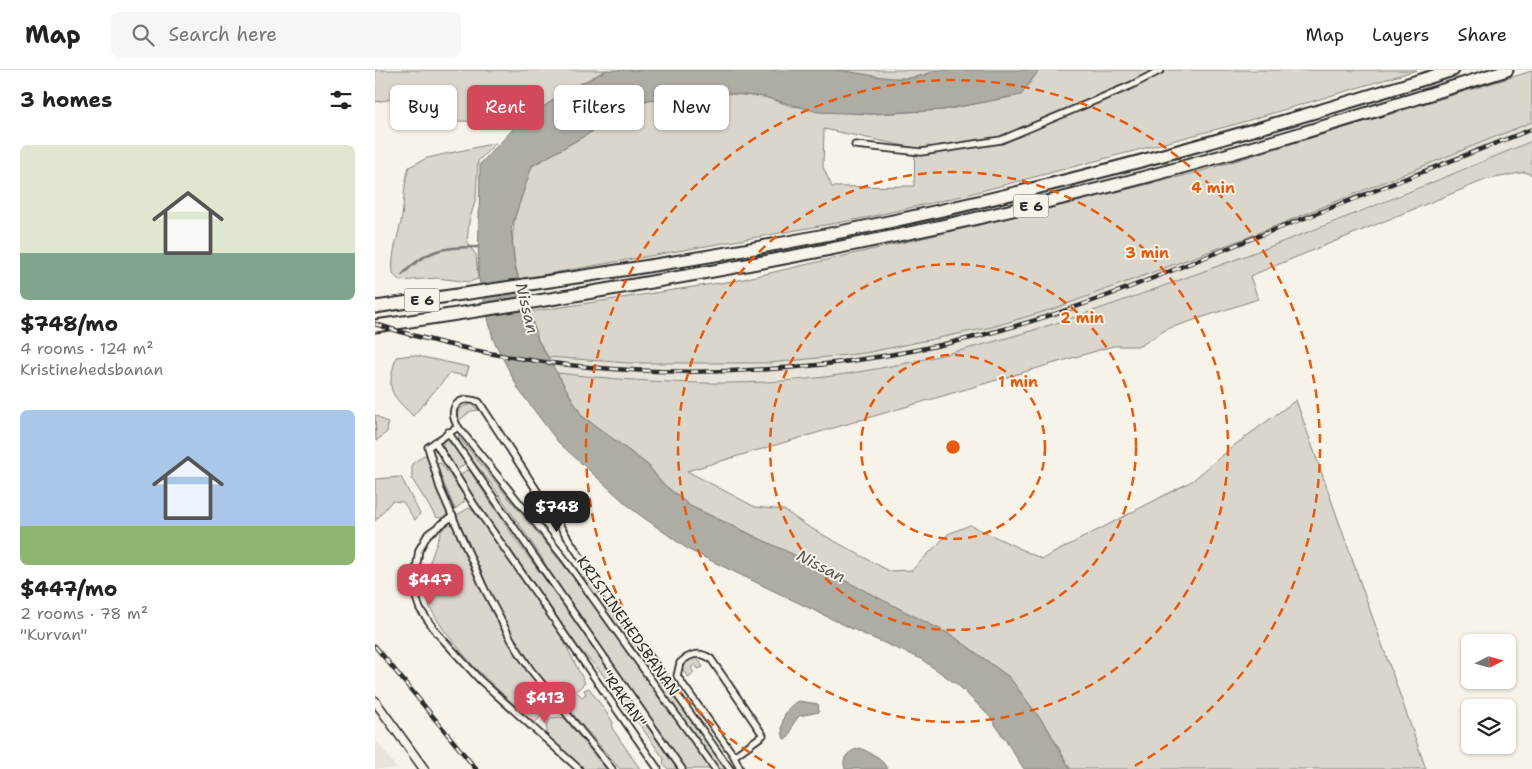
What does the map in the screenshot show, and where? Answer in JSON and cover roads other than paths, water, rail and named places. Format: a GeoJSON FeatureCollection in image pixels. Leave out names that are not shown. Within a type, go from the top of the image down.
{"type":"FeatureCollection","features":[{"type":"Feature","properties":{"kind":"highway","name":"E 6"},"geometry":{"type":"LineString","coordinates":[[375,307],[766,246],[1027,191],[1176,153],[1327,110],[1453,70]]}},
{"type":"Feature","properties":{"kind":"highway","name":"E 6"},"geometry":{"type":"LineString","coordinates":[[375,326],[471,313],[780,260],[1049,202],[1182,168],[1324,127],[1507,70]]}},
{"type":"Feature","properties":{"kind":"street"},"geometry":{"type":"LineString","coordinates":[[855,145],[921,152],[1001,140],[1123,89],[1161,70]]}},
{"type":"Feature","properties":{"kind":"street"},"geometry":{"type":"LineString","coordinates":[[612,769],[530,669],[512,641],[484,588],[441,488],[428,447],[458,427],[453,416],[453,407],[456,403],[468,399],[479,402],[596,581],[730,769]]}},
{"type":"Feature","properties":{"kind":"street","name":"KRISTINEHEDSBANAN"},"geometry":{"type":"LineString","coordinates":[[458,427],[564,558],[715,769]]}},
{"type":"Feature","properties":{"kind":"street"},"geometry":{"type":"LineString","coordinates":[[448,432],[682,769]]}},
{"type":"Feature","properties":{"kind":"street","name":"\"RAKAN\""},"geometry":{"type":"LineString","coordinates":[[435,442],[473,504],[658,769]]}},
{"type":"Feature","properties":{"kind":"street"},"geometry":{"type":"LineString","coordinates":[[453,516],[428,534],[419,550],[413,577],[415,600],[429,622],[496,695],[579,769]]}},
{"type":"Feature","properties":{"kind":"street"},"geometry":{"type":"LineString","coordinates":[[735,756],[763,735],[711,659],[705,655],[692,655],[680,663],[677,676],[735,756],[740,769]]}},
{"type":"Feature","properties":{"kind":"street"},"geometry":{"type":"LineString","coordinates":[[375,701],[424,769]]}},
{"type":"Feature","properties":{"kind":"water"},"geometry":{"type":"Polygon","coordinates":[[[607,70],[831,70],[884,77],[910,78],[936,70],[1039,70],[1021,95],[943,110],[871,114],[818,112],[765,97],[729,93],[729,85],[654,85],[654,99],[644,102],[644,85],[578,85],[607,70]]]}},
{"type":"Feature","properties":{"kind":"water","name":"Nissan"},"geometry":{"type":"Polygon","coordinates":[[[554,100],[554,130],[595,130],[532,166],[511,229],[515,267],[538,340],[582,416],[648,465],[661,482],[690,506],[803,559],[953,636],[1009,677],[1048,729],[1070,769],[1024,769],[991,718],[958,685],[921,659],[861,633],[689,550],[633,510],[558,442],[519,390],[493,339],[478,275],[480,164],[512,130],[544,130],[544,107],[554,100]]]}},
{"type":"Feature","properties":{"kind":"water"},"geometry":{"type":"Polygon","coordinates":[[[799,701],[818,704],[819,712],[799,716],[793,724],[789,737],[784,739],[782,728],[784,717],[790,707],[799,701]]]}},
{"type":"Feature","properties":{"kind":"water"},"geometry":{"type":"Polygon","coordinates":[[[860,748],[878,757],[888,769],[845,769],[844,761],[847,755],[860,748]]]}},
{"type":"Feature","properties":{"kind":"waterway"},"geometry":{"type":"LineString","coordinates":[[402,275],[419,260],[436,251],[478,247]]}},
{"type":"Feature","properties":{"kind":"railway"},"geometry":{"type":"LineString","coordinates":[[375,324],[450,345],[528,360],[607,369],[688,372],[768,369],[847,361],[925,348],[1030,322],[1088,303],[1532,129]]}},
{"type":"Feature","properties":{"kind":"railway"},"geometry":{"type":"LineString","coordinates":[[375,646],[476,769]]}}]}
